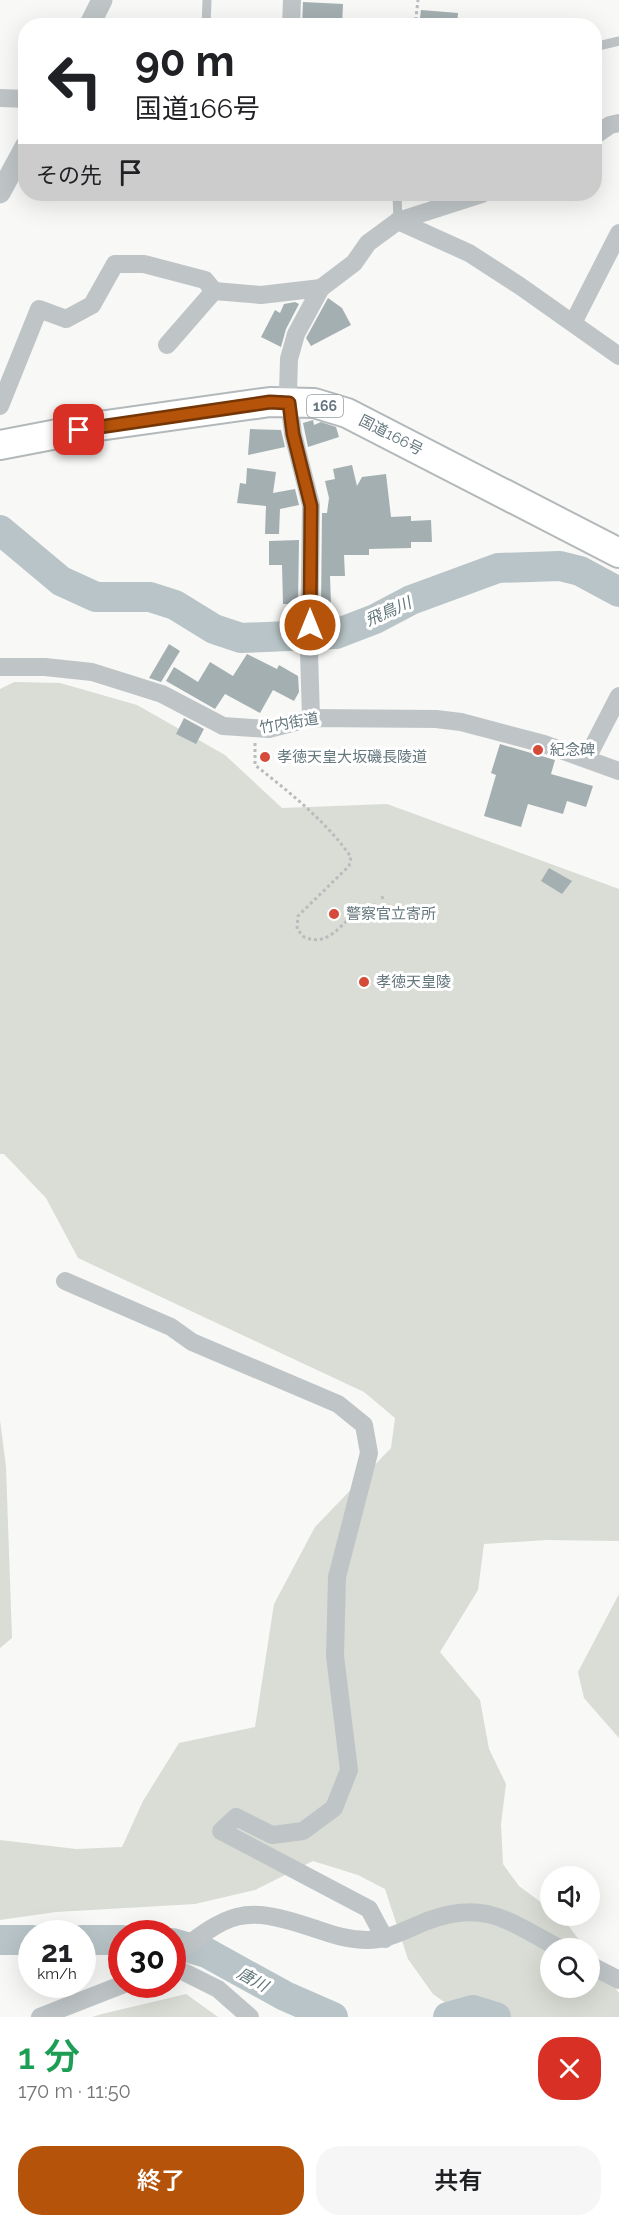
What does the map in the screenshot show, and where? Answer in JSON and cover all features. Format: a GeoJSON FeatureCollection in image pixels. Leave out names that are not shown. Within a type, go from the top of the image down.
{"type":"FeatureCollection","features":[{"type":"Feature","properties":{"kind":"highway","name":"国道166号"},"geometry":{"type":"LineString","coordinates":[[0,445],[99,426],[270,402],[314,403],[347,413],[619,553]]}},
{"type":"Feature","properties":{"kind":"street"},"geometry":{"type":"LineString","coordinates":[[93,18],[102,0]]}},
{"type":"Feature","properties":{"kind":"street"},"geometry":{"type":"LineString","coordinates":[[291,18],[292,0]]}},
{"type":"Feature","properties":{"kind":"street"},"geometry":{"type":"LineString","coordinates":[[0,98],[18,99]]}},
{"type":"Feature","properties":{"kind":"street"},"geometry":{"type":"LineString","coordinates":[[602,130],[610,125],[619,123]]}},
{"type":"Feature","properties":{"kind":"street"},"geometry":{"type":"LineString","coordinates":[[0,193],[18,160]]}},
{"type":"Feature","properties":{"kind":"street"},"geometry":{"type":"LineString","coordinates":[[311,718],[309,652],[311,506],[293,434],[289,403],[289,359],[296,334],[321,288],[354,263],[368,243],[398,221],[460,201]]}},
{"type":"Feature","properties":{"kind":"street"},"geometry":{"type":"LineString","coordinates":[[398,221],[469,253],[619,356]]}},
{"type":"Feature","properties":{"kind":"street"},"geometry":{"type":"LineString","coordinates":[[573,323],[619,233]]}},
{"type":"Feature","properties":{"kind":"street"},"geometry":{"type":"LineString","coordinates":[[0,406],[39,309],[66,319],[92,305],[115,264],[144,264],[205,280],[214,291],[261,295],[321,288]]}},
{"type":"Feature","properties":{"kind":"street"},"geometry":{"type":"LineString","coordinates":[[167,345],[214,291]]}},
{"type":"Feature","properties":{"kind":"street","name":"竹内街道"},"geometry":{"type":"LineString","coordinates":[[0,667],[45,667],[92,672],[162,694],[223,726],[269,729],[311,718],[453,721],[544,744],[619,771]]}},
{"type":"Feature","properties":{"kind":"street"},"geometry":{"type":"LineString","coordinates":[[587,758],[619,696]]}},
{"type":"Feature","properties":{"kind":"street"},"geometry":{"type":"LineString","coordinates":[[65,1281],[171,1327],[192,1342],[338,1404],[364,1425],[369,1454],[337,1577],[335,1656],[349,1770],[334,1808],[303,1831],[272,1835],[236,1817],[221,1831],[369,1909],[385,1939]]}},
{"type":"Feature","properties":{"kind":"street"},"geometry":{"type":"LineString","coordinates":[[186,1946],[210,1927],[231,1918],[250,1914],[275,1915],[346,1939],[385,1939],[430,1920],[473,1910],[500,1917],[540,1938]]}},
{"type":"Feature","properties":{"kind":"street"},"geometry":{"type":"LineString","coordinates":[[600,1970],[619,1980]]}},
{"type":"Feature","properties":{"kind":"street"},"geometry":{"type":"LineString","coordinates":[[186,1973],[218,1989],[250,2017]]}},
{"type":"Feature","properties":{"kind":"street"},"geometry":{"type":"LineString","coordinates":[[40,2017],[108,1990]]}},
{"type":"Feature","properties":{"kind":"lane"},"geometry":{"type":"LineString","coordinates":[[206,18],[207,0]]}},
{"type":"Feature","properties":{"kind":"lane"},"geometry":{"type":"LineString","coordinates":[[602,45],[619,41]]}},
{"type":"Feature","properties":{"kind":"lane"},"geometry":{"type":"LineString","coordinates":[[397,201],[398,221]]}},
{"type":"Feature","properties":{"kind":"path"},"geometry":{"type":"LineString","coordinates":[[416,18],[418,0]]}},
{"type":"Feature","properties":{"kind":"path"},"geometry":{"type":"LineString","coordinates":[[255,729],[255,765],[309,811],[341,842],[351,857],[348,866],[298,916],[297,929],[304,937],[321,940],[330,936],[366,904],[375,904]]}},
{"type":"Feature","properties":{"kind":"shaded area"},"geometry":{"type":"Polygon","coordinates":[[[14,682],[60,683],[137,705],[225,755],[282,808],[387,804],[619,889],[619,1541],[546,1540],[484,1544],[478,1590],[440,1652],[480,1700],[489,1749],[506,1784],[501,1824],[503,1864],[519,1886],[540,1902],[540,1926],[569,1926],[578,1938],[540,1938],[540,1998],[600,1998],[600,1967],[619,1993],[619,2017],[465,2017],[433,1994],[408,1959],[385,1889],[358,1875],[313,1861],[255,1890],[195,1904],[56,1912],[0,1920],[0,1840],[76,1849],[122,1847],[143,1801],[179,1743],[255,1727],[274,1604],[315,1527],[391,1448],[395,1418],[364,1392],[78,1258],[46,1198],[4,1154],[0,1154],[0,689],[14,682]]]}},
{"type":"Feature","properties":{"kind":"shaded area"},"geometry":{"type":"Polygon","coordinates":[[[0,1420],[6,1467],[12,1638],[0,1648],[0,1420]]]}},
{"type":"Feature","properties":{"kind":"shaded area"},"geometry":{"type":"Polygon","coordinates":[[[619,1594],[619,1738],[584,1698],[578,1672],[619,1594]]]}},
{"type":"Feature","properties":{"kind":"shaded area"},"geometry":{"type":"Polygon","coordinates":[[[186,1994],[218,2017],[92,2017],[169,1998],[186,1998],[186,1994]]]}},
{"type":"Feature","properties":{"kind":"building"},"geometry":{"type":"Polygon","coordinates":[[[303,2],[343,4],[342,18],[302,18],[303,2]]]}},
{"type":"Feature","properties":{"kind":"building"},"geometry":{"type":"Polygon","coordinates":[[[421,10],[458,13],[458,18],[420,18],[421,10]]]}},
{"type":"Feature","properties":{"kind":"building"},"geometry":{"type":"Polygon","coordinates":[[[328,298],[342,308],[351,325],[311,346],[306,338],[328,298]]]}},
{"type":"Feature","properties":{"kind":"building"},"geometry":{"type":"Polygon","coordinates":[[[295,302],[299,304],[286,329],[281,347],[261,337],[275,310],[280,313],[284,304],[295,302]]]}},
{"type":"Feature","properties":{"kind":"building"},"geometry":{"type":"Polygon","coordinates":[[[313,420],[314,425],[321,422],[336,427],[339,437],[308,447],[303,423],[313,420]]]}},
{"type":"Feature","properties":{"kind":"building"},"geometry":{"type":"Polygon","coordinates":[[[250,429],[281,430],[285,447],[248,455],[250,429]]]}},
{"type":"Feature","properties":{"kind":"building"},"geometry":{"type":"Polygon","coordinates":[[[352,465],[357,486],[362,477],[386,474],[391,517],[411,516],[411,521],[431,520],[432,542],[411,542],[411,548],[369,549],[369,555],[344,555],[345,576],[330,576],[331,605],[321,606],[322,513],[327,513],[329,498],[325,481],[335,479],[333,469],[352,465]]]}},
{"type":"Feature","properties":{"kind":"building"},"geometry":{"type":"Polygon","coordinates":[[[247,468],[276,472],[273,493],[295,489],[299,505],[280,509],[279,534],[265,534],[266,506],[237,503],[240,483],[246,484],[247,468]]]}},
{"type":"Feature","properties":{"kind":"building"},"geometry":{"type":"Polygon","coordinates":[[[299,540],[298,604],[283,604],[282,565],[269,565],[269,541],[299,540]]]}},
{"type":"Feature","properties":{"kind":"building"},"geometry":{"type":"Polygon","coordinates":[[[169,644],[180,651],[161,682],[149,678],[169,644]]]}},
{"type":"Feature","properties":{"kind":"building"},"geometry":{"type":"Polygon","coordinates":[[[247,654],[277,669],[279,665],[298,676],[299,692],[294,701],[273,690],[260,713],[225,694],[215,709],[166,681],[174,667],[198,682],[210,662],[233,676],[247,654]]]}},
{"type":"Feature","properties":{"kind":"building"},"geometry":{"type":"Polygon","coordinates":[[[184,718],[204,729],[196,744],[176,734],[184,718]]]}},
{"type":"Feature","properties":{"kind":"building"},"geometry":{"type":"Polygon","coordinates":[[[500,744],[555,760],[551,774],[593,786],[586,807],[567,801],[563,814],[528,804],[521,827],[484,816],[496,775],[491,773],[500,744]]]}},
{"type":"Feature","properties":{"kind":"building"},"geometry":{"type":"Polygon","coordinates":[[[549,868],[572,881],[562,894],[541,881],[549,868]]]}},
{"type":"Feature","properties":{"kind":"waterway","name":"飛鳥川"},"geometry":{"type":"LineString","coordinates":[[0,530],[61,581],[96,597],[150,597],[175,605],[214,629],[241,638],[336,634],[375,619],[411,600],[498,568],[560,566],[580,571],[619,592]]}},
{"type":"Feature","properties":{"kind":"waterway","name":"唐川"},"geometry":{"type":"LineString","coordinates":[[0,1940],[18,1940]]}},
{"type":"Feature","properties":{"kind":"waterway","name":"唐川"},"geometry":{"type":"LineString","coordinates":[[96,1940],[108,1940]]}},
{"type":"Feature","properties":{"kind":"waterway","name":"唐川"},"geometry":{"type":"LineString","coordinates":[[186,1947],[207,1953],[285,1996],[333,2017]]}},
{"type":"Feature","properties":{"kind":"waterway","name":"唐川"},"geometry":{"type":"LineString","coordinates":[[448,2017],[473,2010],[496,2017]]}},
{"type":"Feature","properties":{"kind":"place","name":"紀念碑"},"geometry":{"type":"Point","coordinates":[538,750]}},
{"type":"Feature","properties":{"kind":"place","name":"孝徳天皇大坂磯長陵道"},"geometry":{"type":"Point","coordinates":[265,757]}},
{"type":"Feature","properties":{"kind":"place","name":"警察官立寄所"},"geometry":{"type":"Point","coordinates":[334,914]}},
{"type":"Feature","properties":{"kind":"place","name":"孝徳天皇陵"},"geometry":{"type":"Point","coordinates":[364,982]}},
{"type":"Feature","properties":{"kind":"route"},"geometry":{"type":"LineString","coordinates":[[79,430],[270,402],[289,403],[293,434],[311,506],[310,625]]}}]}
